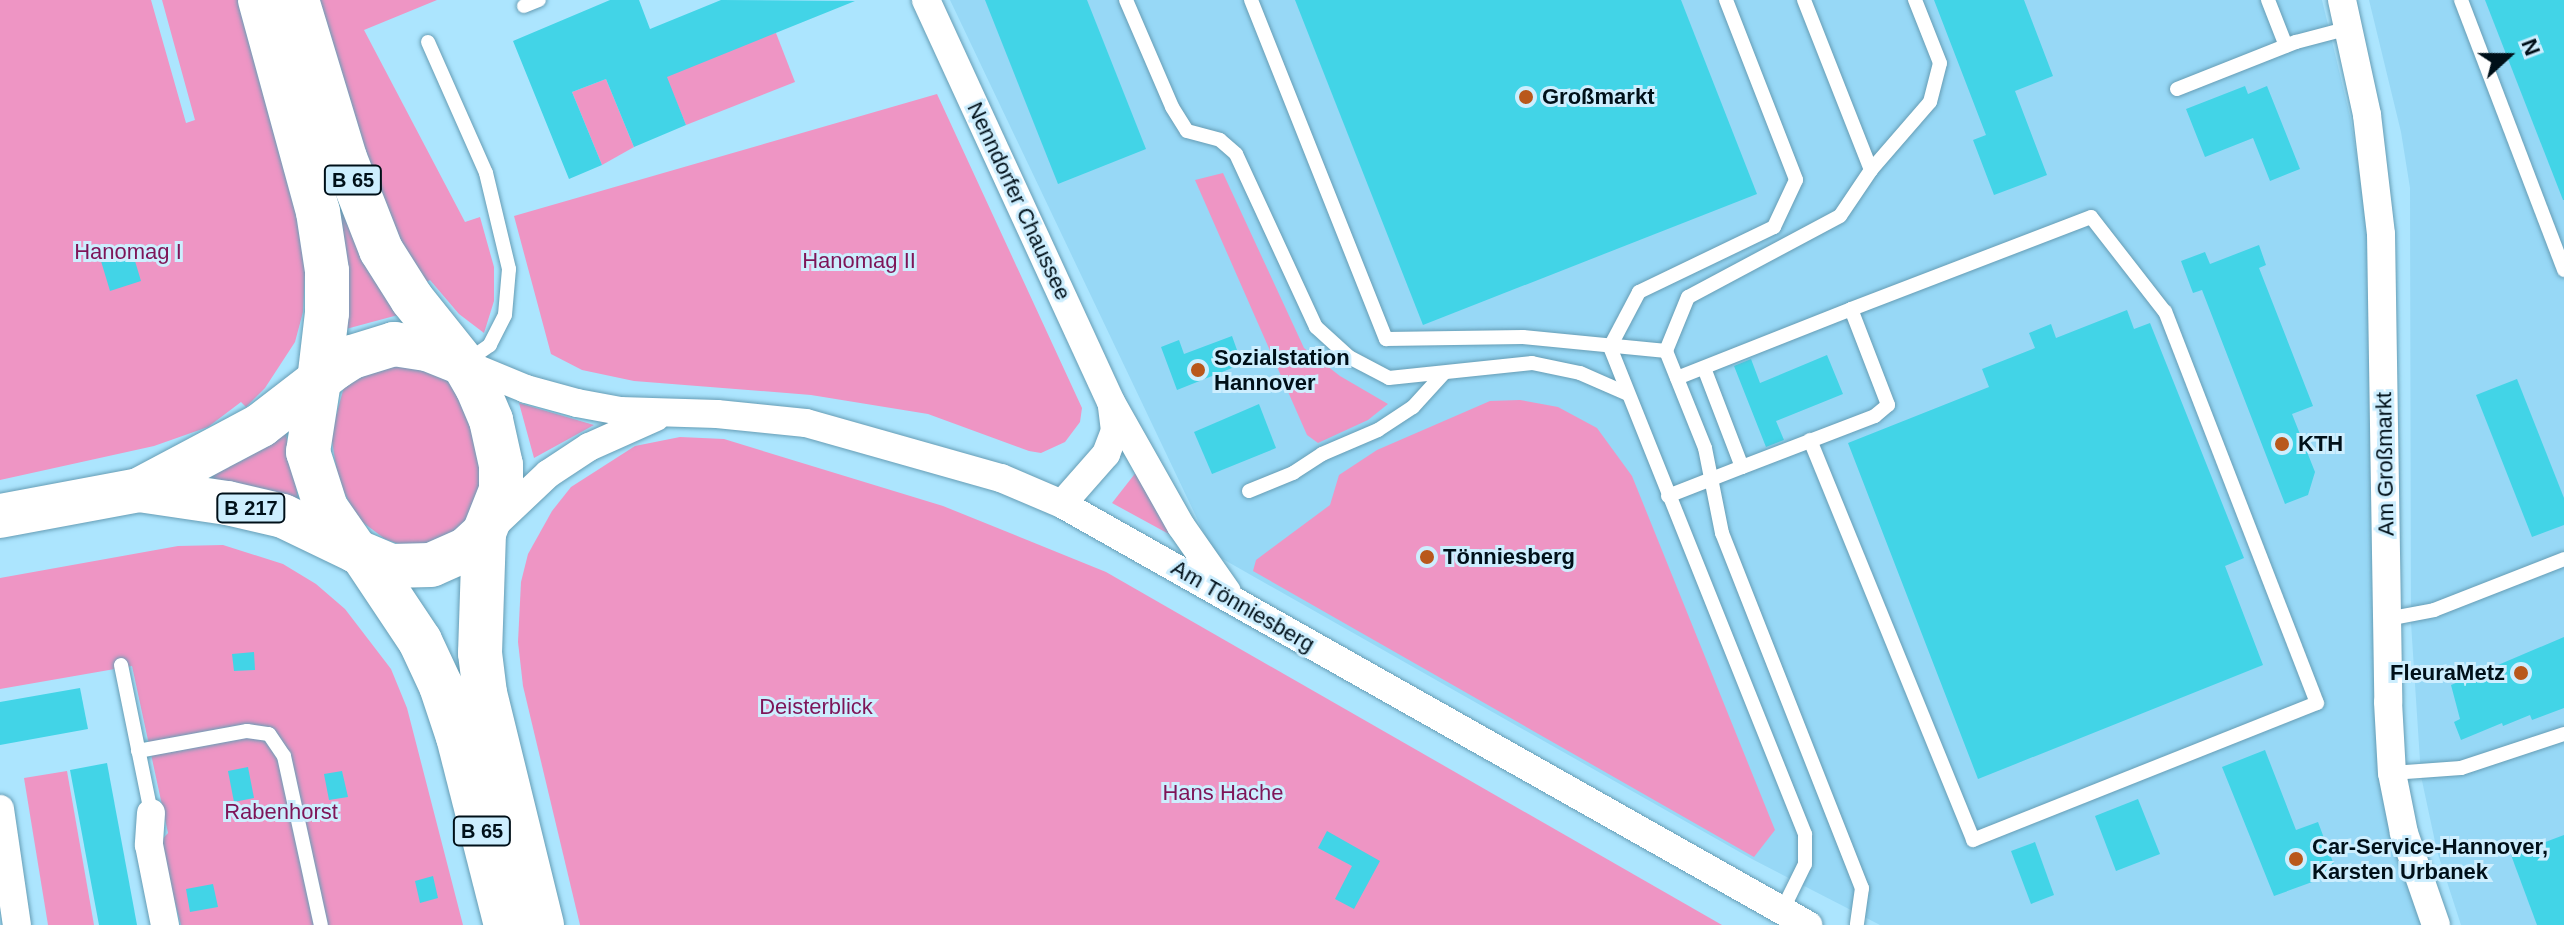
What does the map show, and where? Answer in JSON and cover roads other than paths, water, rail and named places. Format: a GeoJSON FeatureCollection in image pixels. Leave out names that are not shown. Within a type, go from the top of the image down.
{"type":"FeatureCollection","features":[{"type":"Feature","properties":{"kind":"main road","name":"B 65"},"geometry":{"type":"LineString","coordinates":[[260,0],[320,227],[327,271],[327,313],[308,452],[326,508],[420,641],[441,686],[458,737],[506,925]]}},
{"type":"Feature","properties":{"kind":"main road","name":"B 65"},"geometry":{"type":"LineString","coordinates":[[297,0],[345,158],[375,237],[412,299],[463,363],[491,420],[501,465],[501,490],[484,533],[480,653],[485,693],[542,925]]}},
{"type":"Feature","properties":{"kind":"main road"},"geometry":{"type":"LineString","coordinates":[[319,381],[367,350],[394,344],[430,350],[463,363]]}},
{"type":"Feature","properties":{"kind":"main road","name":"B 217"},"geometry":{"type":"LineString","coordinates":[[0,516],[139,490],[261,425],[319,381]]}},
{"type":"Feature","properties":{"kind":"main road","name":"B 217"},"geometry":{"type":"LineString","coordinates":[[139,490],[227,503],[283,516],[360,554]]}},
{"type":"Feature","properties":{"kind":"main road"},"geometry":{"type":"LineString","coordinates":[[360,554],[391,566],[431,565],[467,549],[484,533]]}},
{"type":"Feature","properties":{"kind":"street","name":"Nenndorfer Chaussee"},"geometry":{"type":"LineString","coordinates":[[926,0],[1111,402],[1181,526],[1232,599]]}},
{"type":"Feature","properties":{"kind":"street","name":"Am Großmarkt"},"geometry":{"type":"LineString","coordinates":[[2342,0],[2367,115],[2381,234],[2392,773],[2404,833],[2436,925]]}},
{"type":"Feature","properties":{"kind":"street","name":"Am Tönniesberg"},"geometry":{"type":"LineString","coordinates":[[463,363],[526,389],[577,403],[620,411],[717,414],[820,426],[1001,478],[1062,504],[1808,925]]}},
{"type":"Feature","properties":{"kind":"street","name":"Nenndorfer Chaussee"},"geometry":{"type":"LineString","coordinates":[[1062,504],[1106,454],[1115,431],[1111,402]]}},
{"type":"Feature","properties":{"kind":"street","name":"Am Tönniesberg"},"geometry":{"type":"LineString","coordinates":[[484,533],[548,474],[589,447],[665,414]]}},
{"type":"Feature","properties":{"kind":"street"},"geometry":{"type":"LineString","coordinates":[[0,809],[17,925]]}},
{"type":"Feature","properties":{"kind":"street"},"geometry":{"type":"LineString","coordinates":[[151,813],[149,845],[165,925]]}},
{"type":"Feature","properties":{"kind":"lane"},"geometry":{"type":"LineString","coordinates":[[524,6],[539,0]]}},
{"type":"Feature","properties":{"kind":"lane"},"geometry":{"type":"LineString","coordinates":[[1126,0],[1172,107],[1187,131],[1220,140],[1236,154],[1316,327],[1349,357],[1389,378],[1532,363],[1580,373],[1628,394]]}},
{"type":"Feature","properties":{"kind":"lane"},"geometry":{"type":"LineString","coordinates":[[1251,0],[1386,339],[1523,337],[1666,351]]}},
{"type":"Feature","properties":{"kind":"lane"},"geometry":{"type":"LineString","coordinates":[[1726,0],[1796,180],[1774,227],[1639,292],[1610,347],[1805,834],[1805,864],[1782,911]]}},
{"type":"Feature","properties":{"kind":"lane"},"geometry":{"type":"LineString","coordinates":[[1804,0],[1871,170]]}},
{"type":"Feature","properties":{"kind":"lane"},"geometry":{"type":"LineString","coordinates":[[1857,925],[1862,888],[1722,533],[1705,448],[1666,351],[1688,297],[1840,216],[1871,170],[1930,102],[1940,63],[1915,0]]}},
{"type":"Feature","properties":{"kind":"lane"},"geometry":{"type":"LineString","coordinates":[[2268,0],[2286,46]]}},
{"type":"Feature","properties":{"kind":"lane"},"geometry":{"type":"LineString","coordinates":[[2461,0],[2564,270]]}},
{"type":"Feature","properties":{"kind":"lane"},"geometry":{"type":"LineString","coordinates":[[2177,89],[2286,46],[2349,28]]}},
{"type":"Feature","properties":{"kind":"lane"},"geometry":{"type":"LineString","coordinates":[[428,42],[486,173],[509,269],[505,315],[490,345],[463,363]]}},
{"type":"Feature","properties":{"kind":"lane"},"geometry":{"type":"LineString","coordinates":[[1677,378],[2091,217],[2165,312],[2317,703],[1973,840],[1810,440]]}},
{"type":"Feature","properties":{"kind":"lane"},"geometry":{"type":"LineString","coordinates":[[1668,496],[1875,416],[1888,405],[1851,309]]}},
{"type":"Feature","properties":{"kind":"lane"},"geometry":{"type":"LineString","coordinates":[[1704,368],[1742,467]]}},
{"type":"Feature","properties":{"kind":"lane"},"geometry":{"type":"LineString","coordinates":[[1249,491],[1378,430],[1413,407],[1443,374]]}},
{"type":"Feature","properties":{"kind":"lane"},"geometry":{"type":"LineString","coordinates":[[2387,619],[2434,610],[2564,559]]}},
{"type":"Feature","properties":{"kind":"lane"},"geometry":{"type":"LineString","coordinates":[[121,665],[151,813]]}},
{"type":"Feature","properties":{"kind":"lane"},"geometry":{"type":"LineString","coordinates":[[138,751],[247,731],[269,734],[284,756],[321,925]]}},
{"type":"Feature","properties":{"kind":"lane"},"geometry":{"type":"LineString","coordinates":[[2392,773],[2461,768],[2564,734]]}},
{"type":"Feature","properties":{"kind":"place","name":"Großmarkt"},"geometry":{"type":"Point","coordinates":[1526,97]}},
{"type":"Feature","properties":{"kind":"place","name":"Sozialstation Hannover"},"geometry":{"type":"Point","coordinates":[1198,370]}},
{"type":"Feature","properties":{"kind":"place","name":"KTH"},"geometry":{"type":"Point","coordinates":[2282,444]}},
{"type":"Feature","properties":{"kind":"place","name":"Tönniesberg"},"geometry":{"type":"Point","coordinates":[1427,557]}},
{"type":"Feature","properties":{"kind":"place","name":"FleuraMetz"},"geometry":{"type":"Point","coordinates":[2521,673]}},
{"type":"Feature","properties":{"kind":"place","name":"Car-Service-Hannover, Karsten Urbanek"},"geometry":{"type":"Point","coordinates":[2296,859]}},
{"type":"Feature","properties":{"kind":"park label","name":"Hanomag I"},"geometry":{"type":"Point","coordinates":[128,252]}},
{"type":"Feature","properties":{"kind":"park label","name":"Hanomag II"},"geometry":{"type":"Point","coordinates":[859,261]}},
{"type":"Feature","properties":{"kind":"park label","name":"Deisterblick"},"geometry":{"type":"Point","coordinates":[816,707]}},
{"type":"Feature","properties":{"kind":"park label","name":"Hans Hache"},"geometry":{"type":"Point","coordinates":[1223,793]}},
{"type":"Feature","properties":{"kind":"park label","name":"Rabenhorst"},"geometry":{"type":"Point","coordinates":[281,812]}}]}
